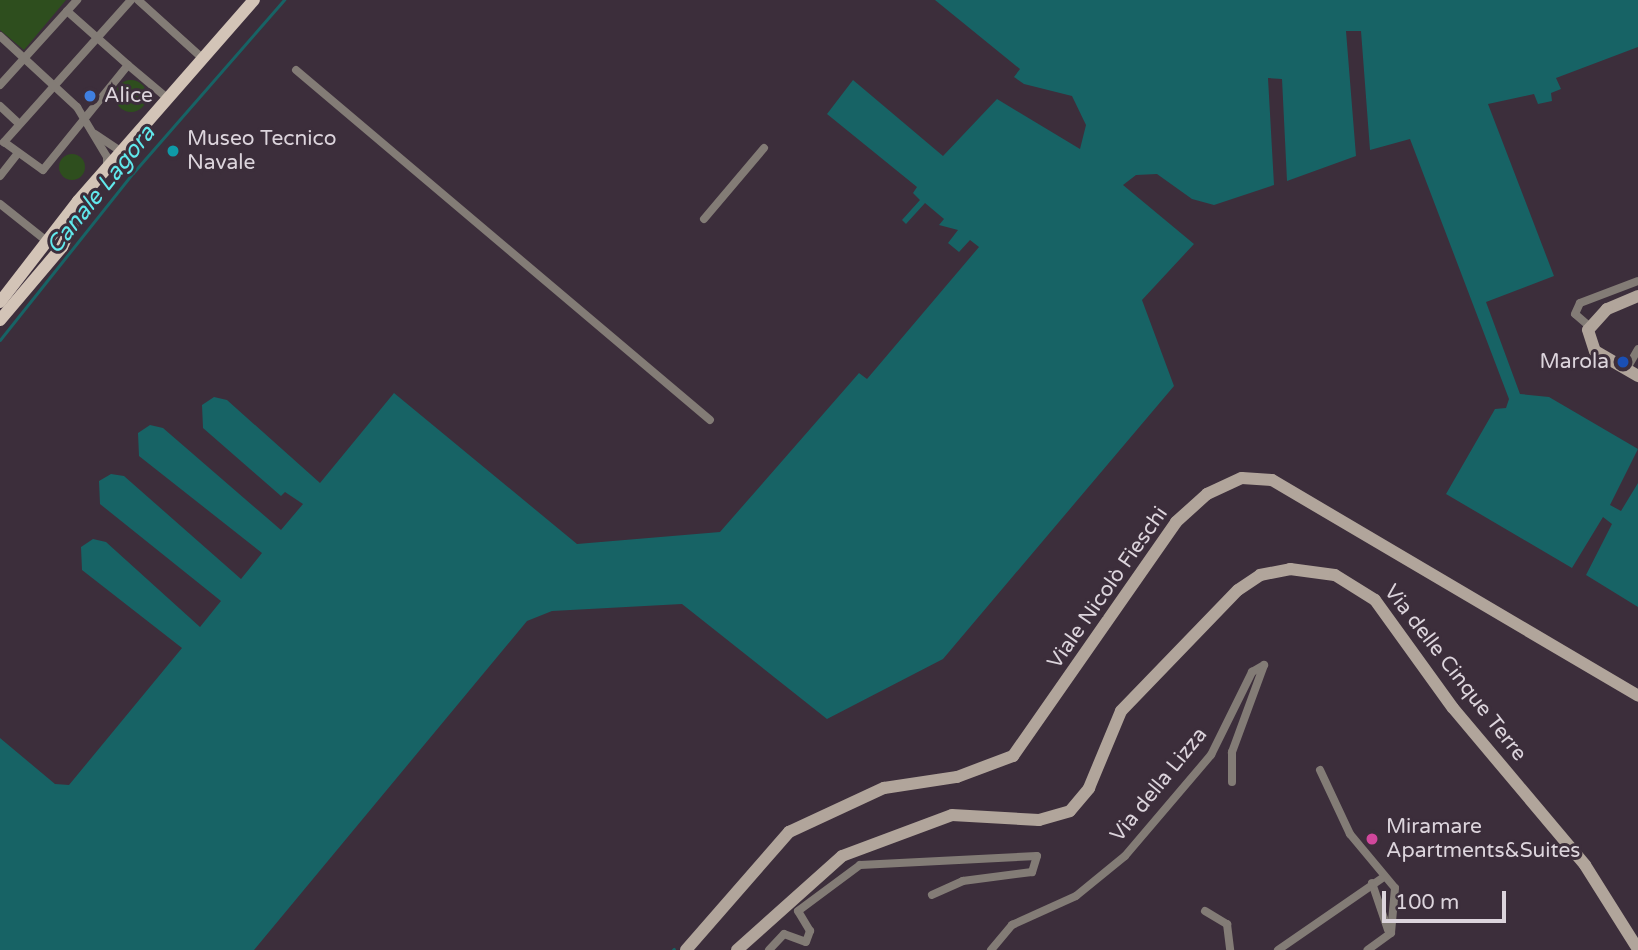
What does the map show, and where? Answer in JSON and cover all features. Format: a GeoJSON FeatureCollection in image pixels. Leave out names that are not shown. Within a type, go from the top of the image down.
{"type":"FeatureCollection","features":[{"type":"Feature","properties":{"kind":"main road"},"geometry":{"type":"LineString","coordinates":[[236,18],[244,0]]}},
{"type":"Feature","properties":{"kind":"main road"},"geometry":{"type":"LineString","coordinates":[[0,302],[201,57],[254,0]]}},
{"type":"Feature","properties":{"kind":"main road"},"geometry":{"type":"LineString","coordinates":[[0,320],[62,247],[86,195]]}},
{"type":"Feature","properties":{"kind":"main road"},"geometry":{"type":"LineString","coordinates":[[1632,373],[1595,351],[1589,326],[1607,309],[1638,296]]}},
{"type":"Feature","properties":{"kind":"main road","name":"Viale Nicolò Fieschi"},"geometry":{"type":"LineString","coordinates":[[686,950],[789,832],[884,788],[957,777],[1013,756],[1176,522],[1207,494],[1242,478],[1272,480],[1638,696]]}},
{"type":"Feature","properties":{"kind":"main road","name":"Via delle Cinque Terre"},"geometry":{"type":"LineString","coordinates":[[745,949],[842,856],[952,815],[1039,820],[1070,811],[1085,796],[1121,711],[1217,608],[1261,575],[1320,570],[1375,600],[1453,708],[1585,865],[1638,949]]}},
{"type":"Feature","properties":{"kind":"street"},"geometry":{"type":"LineString","coordinates":[[0,85],[77,0]]}},
{"type":"Feature","properties":{"kind":"street"},"geometry":{"type":"LineString","coordinates":[[128,65],[43,170],[4,142],[131,0]]}},
{"type":"Feature","properties":{"kind":"street"},"geometry":{"type":"LineString","coordinates":[[138,0],[201,57]]}},
{"type":"Feature","properties":{"kind":"street"},"geometry":{"type":"LineString","coordinates":[[67,11],[167,98]]}},
{"type":"Feature","properties":{"kind":"street"},"geometry":{"type":"LineString","coordinates":[[0,36],[54,85],[92,132],[122,152]]}},
{"type":"Feature","properties":{"kind":"street"},"geometry":{"type":"LineString","coordinates":[[296,70],[710,420]]}},
{"type":"Feature","properties":{"kind":"street"},"geometry":{"type":"LineString","coordinates":[[0,106],[19,124]]}},
{"type":"Feature","properties":{"kind":"street"},"geometry":{"type":"LineString","coordinates":[[92,132],[107,169]]}},
{"type":"Feature","properties":{"kind":"street"},"geometry":{"type":"LineString","coordinates":[[704,219],[764,148]]}},
{"type":"Feature","properties":{"kind":"street"},"geometry":{"type":"LineString","coordinates":[[0,176],[18,154]]}},
{"type":"Feature","properties":{"kind":"street"},"geometry":{"type":"LineString","coordinates":[[0,204],[49,243]]}},
{"type":"Feature","properties":{"kind":"street"},"geometry":{"type":"LineString","coordinates":[[1589,326],[1574,314],[1580,303],[1638,281]]}},
{"type":"Feature","properties":{"kind":"street"},"geometry":{"type":"LineString","coordinates":[[1632,373],[1638,349]]}},
{"type":"Feature","properties":{"kind":"street","name":"Via della Lizza"},"geometry":{"type":"LineString","coordinates":[[991,950],[1012,925],[1076,896],[1125,856],[1211,755],[1252,672],[1264,665],[1232,752],[1232,782]]}},
{"type":"Feature","properties":{"kind":"street"},"geometry":{"type":"LineString","coordinates":[[1320,770],[1350,834],[1383,866],[1384,877],[1397,897],[1388,937],[1368,950]]}},
{"type":"Feature","properties":{"kind":"street"},"geometry":{"type":"LineString","coordinates":[[769,950],[785,934],[806,942],[810,932],[798,911],[860,865],[1037,856],[1032,872],[963,881],[932,895]]}},
{"type":"Feature","properties":{"kind":"street"},"geometry":{"type":"LineString","coordinates":[[1278,950],[1384,877]]}},
{"type":"Feature","properties":{"kind":"street"},"geometry":{"type":"LineString","coordinates":[[1372,883],[1385,907],[1388,937]]}},
{"type":"Feature","properties":{"kind":"street"},"geometry":{"type":"LineString","coordinates":[[1206,911],[1227,924],[1230,950]]}},
{"type":"Feature","properties":{"kind":"shaded area"},"geometry":{"type":"Polygon","coordinates":[[[0,0],[66,0],[24,50],[0,30],[0,0]]]}},
{"type":"Feature","properties":{"kind":"shaded area"},"geometry":{"type":"Polygon","coordinates":[[[935,0],[1638,0],[1638,47],[1556,78],[1561,89],[1551,93],[1552,101],[1538,104],[1534,94],[1488,104],[1554,276],[1486,302],[1520,394],[1549,397],[1638,449],[1610,505],[1621,511],[1638,483],[1638,607],[1586,575],[1612,524],[1603,517],[1572,568],[1446,494],[1495,409],[1506,408],[1509,399],[1410,139],[1370,150],[1361,31],[1346,31],[1356,156],[1287,181],[1282,79],[1268,78],[1274,185],[1214,205],[1192,199],[1157,174],[1136,175],[1123,185],[1194,244],[1142,300],[1174,386],[943,659],[827,719],[682,604],[552,611],[527,621],[254,950],[0,950],[0,738],[55,784],[69,785],[182,648],[82,570],[81,547],[93,539],[106,542],[200,627],[221,601],[100,504],[99,481],[111,474],[124,476],[241,579],[262,553],[139,456],[138,433],[150,425],[163,428],[281,530],[303,504],[285,492],[281,496],[203,428],[202,405],[214,397],[227,400],[320,483],[394,393],[577,544],[720,532],[859,373],[867,379],[979,247],[970,240],[959,252],[948,243],[958,230],[939,225],[944,219],[925,203],[906,224],[902,220],[920,200],[913,193],[917,187],[827,114],[853,80],[943,156],[997,99],[1080,149],[1086,125],[1072,96],[1024,84],[1014,77],[1020,69],[935,0]]]}},
{"type":"Feature","properties":{"kind":"shaded area"},"geometry":{"type":"Polygon","coordinates":[[[131,80],[142,85],[147,96],[142,107],[131,112],[120,107],[115,96],[120,85],[131,80]]]}},
{"type":"Feature","properties":{"kind":"shaded area"},"geometry":{"type":"Polygon","coordinates":[[[72,154],[81,158],[85,167],[81,176],[72,180],[63,176],[59,167],[63,158],[72,154]]]}},
{"type":"Feature","properties":{"kind":"waterway","name":"Canale Lagora"},"geometry":{"type":"LineString","coordinates":[[0,340],[133,173],[284,0]]}},
{"type":"Feature","properties":{"kind":"place","name":"Alice"},"geometry":{"type":"Point","coordinates":[90,96]}},
{"type":"Feature","properties":{"kind":"place","name":"Museo Tecnico Navale"},"geometry":{"type":"Point","coordinates":[173,151]}},
{"type":"Feature","properties":{"kind":"place","name":"Marola"},"geometry":{"type":"Point","coordinates":[1623,362]}},
{"type":"Feature","properties":{"kind":"place","name":"Miramare Apartments&Suites"},"geometry":{"type":"Point","coordinates":[1372,839]}}]}
